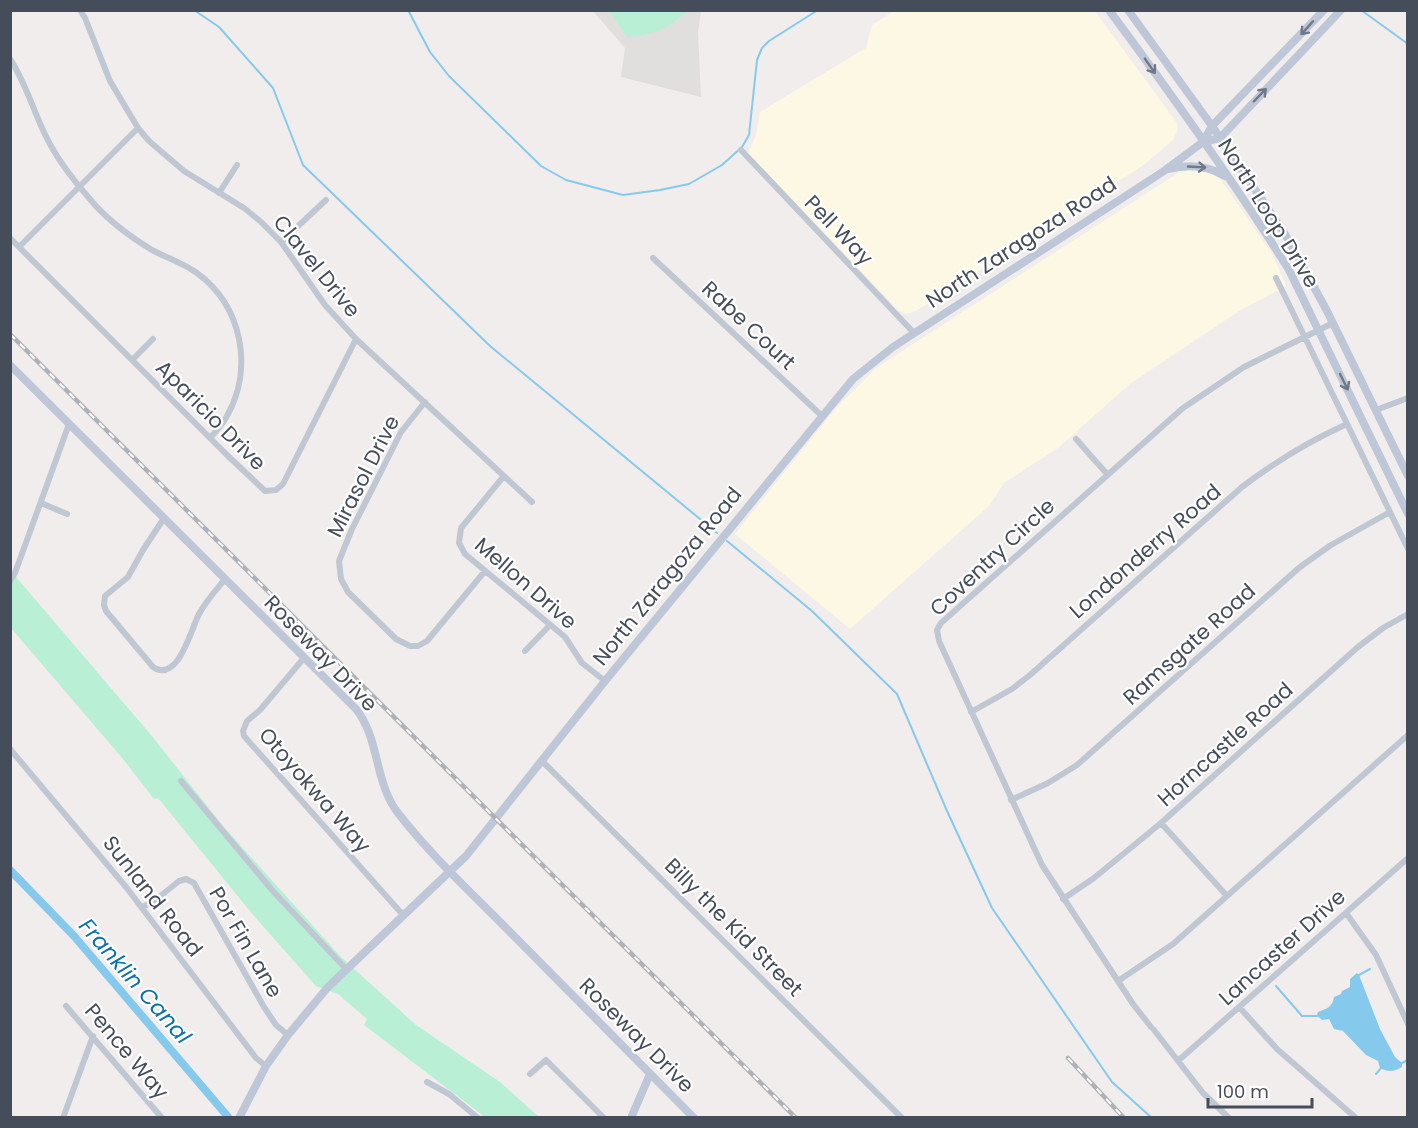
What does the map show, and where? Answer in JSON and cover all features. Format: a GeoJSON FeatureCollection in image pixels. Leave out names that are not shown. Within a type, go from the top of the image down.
{"type":"FeatureCollection","features":[{"type":"Feature","properties":{"kind":"main road","name":"North Loop Drive"},"geometry":{"type":"LineString","coordinates":[[1109,10],[1203,142],[1289,270],[1407,514]]}},
{"type":"Feature","properties":{"kind":"main road","name":"North Loop Drive"},"geometry":{"type":"LineString","coordinates":[[1128,10],[1212,126],[1285,234],[1333,322],[1407,476]]}},
{"type":"Feature","properties":{"kind":"main road","name":"North Zaragoza Road"},"geometry":{"type":"LineString","coordinates":[[1203,142],[1212,126],[1324,10]]}},
{"type":"Feature","properties":{"kind":"main road"},"geometry":{"type":"LineString","coordinates":[[1325,26],[1325,18],[1330,10]]}},
{"type":"Feature","properties":{"kind":"main road"},"geometry":{"type":"LineString","coordinates":[[1220,138],[1341,10]]}},
{"type":"Feature","properties":{"kind":"main road","name":"North Zaragoza Road"},"geometry":{"type":"LineString","coordinates":[[239,1118],[266,1066],[288,1035],[328,987],[466,856],[604,681],[847,386],[864,369],[914,333],[1164,171],[1203,142],[1220,138]]}},
{"type":"Feature","properties":{"kind":"main road"},"geometry":{"type":"LineString","coordinates":[[1164,171],[1170,168],[1201,166],[1214,169],[1227,178]]}},
{"type":"Feature","properties":{"kind":"main road","name":"Roseway Drive"},"geometry":{"type":"LineString","coordinates":[[10,365],[361,715],[372,739],[381,778],[392,805],[450,872],[694,1118]]}},
{"type":"Feature","properties":{"kind":"main road"},"geometry":{"type":"LineString","coordinates":[[631,1118],[650,1074]]}},
{"type":"Feature","properties":{"kind":"street","name":"Clavel Drive"},"geometry":{"type":"LineString","coordinates":[[80,10],[110,81],[138,128],[171,162],[260,221],[281,242],[325,305],[356,339],[532,502]]}},
{"type":"Feature","properties":{"kind":"street"},"geometry":{"type":"LineString","coordinates":[[10,59],[25,85],[51,146],[99,210],[122,230],[189,268],[210,284],[231,314],[242,347],[240,379],[236,399],[227,418],[210,438]]}},
{"type":"Feature","properties":{"kind":"street"},"geometry":{"type":"LineString","coordinates":[[19,247],[138,128]]}},
{"type":"Feature","properties":{"kind":"street","name":"Pell Way"},"geometry":{"type":"LineString","coordinates":[[741,150],[914,333]]}},
{"type":"Feature","properties":{"kind":"street"},"geometry":{"type":"LineString","coordinates":[[219,193],[237,165]]}},
{"type":"Feature","properties":{"kind":"street"},"geometry":{"type":"LineString","coordinates":[[281,242],[326,200]]}},
{"type":"Feature","properties":{"kind":"street","name":"Aparicio Drive"},"geometry":{"type":"LineString","coordinates":[[10,238],[261,488],[269,491],[281,488],[356,339]]}},
{"type":"Feature","properties":{"kind":"street","name":"Rabe Court"},"geometry":{"type":"LineString","coordinates":[[653,258],[822,416]]}},
{"type":"Feature","properties":{"kind":"street"},"geometry":{"type":"LineString","coordinates":[[1276,278],[1407,549]]}},
{"type":"Feature","properties":{"kind":"street","name":"Coventry Circle"},"geometry":{"type":"LineString","coordinates":[[1229,1118],[1203,1093],[1133,1004],[1042,865],[939,640],[938,630],[939,624],[1107,474],[1196,399],[1244,367],[1333,322]]}},
{"type":"Feature","properties":{"kind":"street","name":"Aparicio Drive"},"geometry":{"type":"LineString","coordinates":[[132,360],[153,339]]}},
{"type":"Feature","properties":{"kind":"street"},"geometry":{"type":"LineString","coordinates":[[1376,410],[1407,398]]}},
{"type":"Feature","properties":{"kind":"street","name":"Mirasol Drive"},"geometry":{"type":"LineString","coordinates":[[425,402],[401,432],[352,529],[340,557],[342,579],[348,592],[396,639],[410,646],[418,646],[427,640],[484,571]]}},
{"type":"Feature","properties":{"kind":"street"},"geometry":{"type":"LineString","coordinates":[[10,581],[15,573],[69,424]]}},
{"type":"Feature","properties":{"kind":"street","name":"Londonderry Road"},"geometry":{"type":"LineString","coordinates":[[971,712],[1012,689],[1029,675],[1242,487],[1271,465],[1347,424]]}},
{"type":"Feature","properties":{"kind":"street"},"geometry":{"type":"LineString","coordinates":[[1076,439],[1107,474]]}},
{"type":"Feature","properties":{"kind":"street","name":"Mellon Drive"},"geometry":{"type":"LineString","coordinates":[[504,476],[463,525],[459,537],[461,549],[484,571],[565,637],[586,667],[604,681]]}},
{"type":"Feature","properties":{"kind":"street"},"geometry":{"type":"LineString","coordinates":[[41,503],[67,514]]}},
{"type":"Feature","properties":{"kind":"street","name":"Ramsgate Road"},"geometry":{"type":"LineString","coordinates":[[1011,800],[1048,783],[1077,765],[1300,567],[1331,545],[1390,512]]}},
{"type":"Feature","properties":{"kind":"street"},"geometry":{"type":"LineString","coordinates":[[164,518],[128,577],[105,596],[104,603],[106,611],[153,667],[163,671],[172,667],[189,639],[204,605],[225,579]]}},
{"type":"Feature","properties":{"kind":"street","name":"Horncastle Road"},"geometry":{"type":"LineString","coordinates":[[1063,899],[1094,878],[1161,823],[1358,647],[1407,614]]}},
{"type":"Feature","properties":{"kind":"street"},"geometry":{"type":"LineString","coordinates":[[525,651],[550,625]]}},
{"type":"Feature","properties":{"kind":"street","name":"Otoyokwa Way"},"geometry":{"type":"LineString","coordinates":[[304,658],[260,710],[247,721],[243,731],[244,736],[403,915]]}},
{"type":"Feature","properties":{"kind":"street"},"geometry":{"type":"LineString","coordinates":[[1118,981],[1173,944],[1407,735]]}},
{"type":"Feature","properties":{"kind":"street","name":"Sunland Road"},"geometry":{"type":"LineString","coordinates":[[10,749],[142,907],[256,1058],[266,1066]]}},
{"type":"Feature","properties":{"kind":"street","name":"Billy the Kid Street"},"geometry":{"type":"LineString","coordinates":[[541,760],[902,1118]]}},
{"type":"Feature","properties":{"kind":"street"},"geometry":{"type":"LineString","coordinates":[[181,782],[272,890],[346,969]]}},
{"type":"Feature","properties":{"kind":"street"},"geometry":{"type":"LineString","coordinates":[[1161,823],[1227,896]]}},
{"type":"Feature","properties":{"kind":"street","name":"Lancaster Drive"},"geometry":{"type":"LineString","coordinates":[[1179,1060],[1407,859]]}},
{"type":"Feature","properties":{"kind":"street","name":"Por Fin Lane"},"geometry":{"type":"LineString","coordinates":[[142,907],[153,902],[179,880],[186,879],[194,883],[264,1007],[276,1025],[288,1035]]}},
{"type":"Feature","properties":{"kind":"street"},"geometry":{"type":"LineString","coordinates":[[1346,913],[1376,955],[1407,1024]]}},
{"type":"Feature","properties":{"kind":"street","name":"Pence Way"},"geometry":{"type":"LineString","coordinates":[[66,1006],[93,1036],[154,1114],[162,1118]]}},
{"type":"Feature","properties":{"kind":"street"},"geometry":{"type":"LineString","coordinates":[[1240,1008],[1277,1049],[1356,1118]]}},
{"type":"Feature","properties":{"kind":"street"},"geometry":{"type":"LineString","coordinates":[[63,1118],[93,1036]]}},
{"type":"Feature","properties":{"kind":"street"},"geometry":{"type":"LineString","coordinates":[[530,1074],[543,1060],[546,1060],[604,1118]]}},
{"type":"Feature","properties":{"kind":"street"},"geometry":{"type":"LineString","coordinates":[[427,1082],[449,1094],[478,1118]]}},
{"type":"Feature","properties":{"kind":"shaded area"},"geometry":{"type":"Polygon","coordinates":[[[896,10],[1095,11],[1177,123],[1178,129],[1173,140],[1145,164],[916,311],[906,314],[899,311],[748,153],[756,135],[760,112],[866,48],[872,25],[896,10]]]}},
{"type":"Feature","properties":{"kind":"shaded area"},"geometry":{"type":"Polygon","coordinates":[[[593,11],[701,11],[698,32],[701,97],[621,77],[625,48],[593,11]]]}},
{"type":"Feature","properties":{"kind":"shaded area"},"geometry":{"type":"Polygon","coordinates":[[[1196,169],[1214,174],[1221,180],[1273,255],[1286,286],[1239,311],[1131,383],[1058,448],[1004,483],[989,506],[850,629],[735,534],[836,408],[876,368],[1178,173],[1196,169]]]}},
{"type":"Feature","properties":{"kind":"green space"},"geometry":{"type":"Polygon","coordinates":[[[609,11],[687,11],[660,30],[627,37],[609,11]]]}},
{"type":"Feature","properties":{"kind":"green space"},"geometry":{"type":"Polygon","coordinates":[[[10,570],[151,735],[223,826],[341,957],[416,1025],[500,1082],[539,1117],[485,1117],[364,1025],[367,1019],[338,994],[316,986],[254,916],[158,798],[154,799],[123,759],[11,628],[10,570]]]}},
{"type":"Feature","properties":{"kind":"water"},"geometry":{"type":"Polygon","coordinates":[[[1357,973],[1380,1029],[1395,1057],[1402,1063],[1402,1067],[1396,1070],[1388,1071],[1380,1068],[1378,1061],[1366,1055],[1343,1031],[1334,1029],[1329,1019],[1322,1020],[1317,1015],[1318,1012],[1330,1006],[1334,997],[1350,987],[1350,979],[1357,973]]]}},
{"type":"Feature","properties":{"kind":"waterway"},"geometry":{"type":"LineString","coordinates":[[194,10],[219,27],[273,88],[303,165],[490,346],[717,533]]}},
{"type":"Feature","properties":{"kind":"waterway"},"geometry":{"type":"LineString","coordinates":[[408,10],[430,52],[449,76],[541,166],[566,180],[623,195],[689,184],[722,165],[742,147],[749,135],[757,60],[762,48],[769,41],[818,10]]}},
{"type":"Feature","properties":{"kind":"waterway"},"geometry":{"type":"LineString","coordinates":[[1361,10],[1408,44]]}},
{"type":"Feature","properties":{"kind":"waterway"},"geometry":{"type":"LineString","coordinates":[[727,541],[812,611],[897,694],[992,908],[1112,1082],[1152,1118]]}},
{"type":"Feature","properties":{"kind":"waterway","name":"Franklin Canal"},"geometry":{"type":"LineString","coordinates":[[10,870],[74,936],[229,1118]]}},
{"type":"Feature","properties":{"kind":"waterway"},"geometry":{"type":"LineString","coordinates":[[1359,975],[1370,969]]}},
{"type":"Feature","properties":{"kind":"waterway"},"geometry":{"type":"LineString","coordinates":[[1276,986],[1302,1016],[1318,1016]]}},
{"type":"Feature","properties":{"kind":"waterway"},"geometry":{"type":"LineString","coordinates":[[1402,1063],[1408,1060]]}},
{"type":"Feature","properties":{"kind":"waterway"},"geometry":{"type":"LineString","coordinates":[[1376,1074],[1381,1068]]}},
{"type":"Feature","properties":{"kind":"railway"},"geometry":{"type":"LineString","coordinates":[[10,334],[796,1118]]}},
{"type":"Feature","properties":{"kind":"railway"},"geometry":{"type":"LineString","coordinates":[[1068,1058],[1124,1118]]}}]}
